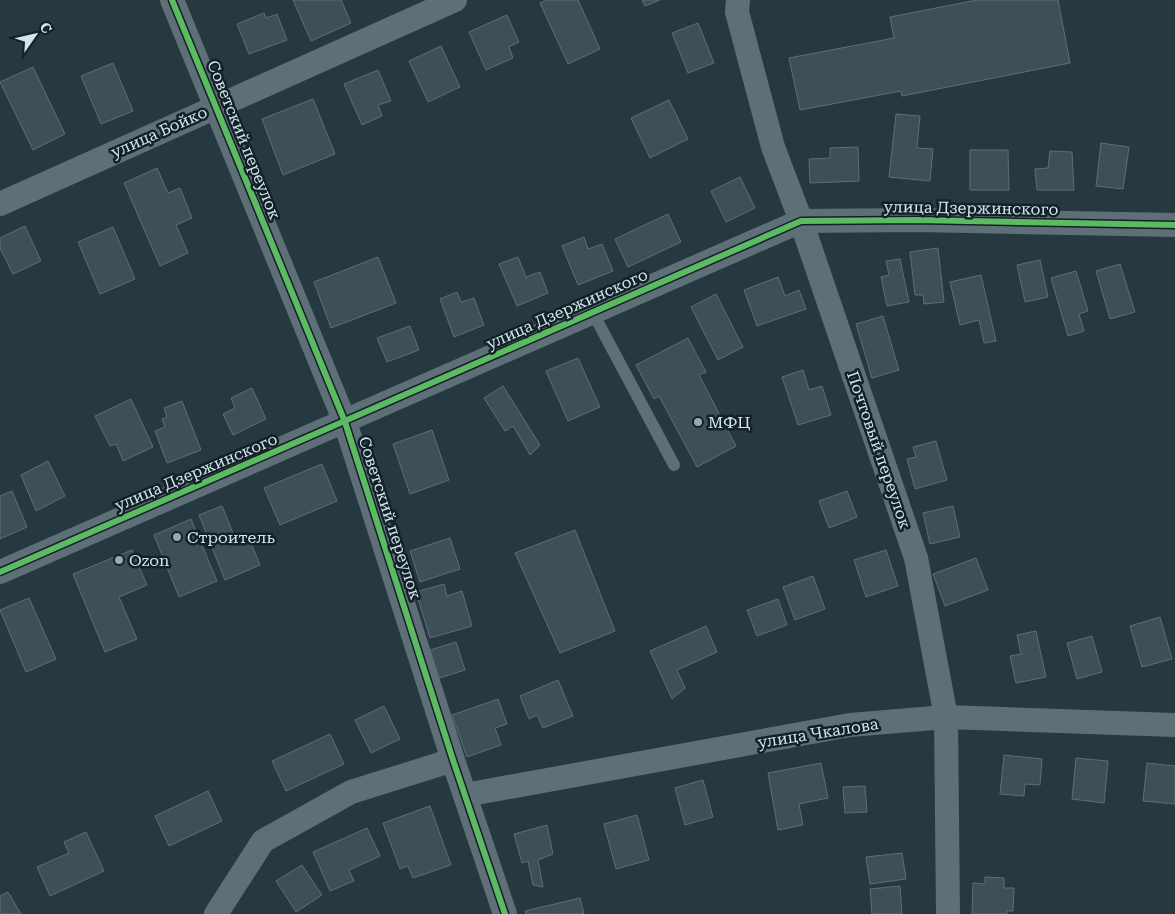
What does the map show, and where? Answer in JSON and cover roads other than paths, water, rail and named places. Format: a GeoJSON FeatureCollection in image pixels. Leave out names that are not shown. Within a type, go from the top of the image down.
{"type":"FeatureCollection","features":[{"type":"Feature","properties":{"kind":"street","name":"Советский переулок"},"geometry":{"type":"LineString","coordinates":[[172,0],[345,422],[453,760],[505,914]]}},
{"type":"Feature","properties":{"kind":"street","name":"улица Бойко"},"geometry":{"type":"LineString","coordinates":[[0,204],[455,0]]}},
{"type":"Feature","properties":{"kind":"street","name":"Почтовый переулок"},"geometry":{"type":"LineString","coordinates":[[738,0],[738,12],[773,147],[801,220],[916,558],[946,717],[948,914]]}},
{"type":"Feature","properties":{"kind":"street","name":"улица Дзержинского"},"geometry":{"type":"LineString","coordinates":[[0,572],[801,220],[918,220],[1175,225]]}},
{"type":"Feature","properties":{"kind":"street","name":"улица Чкалова"},"geometry":{"type":"LineString","coordinates":[[465,795],[850,725],[946,717],[1175,725]]}},
{"type":"Feature","properties":{"kind":"street"},"geometry":{"type":"LineString","coordinates":[[216,914],[263,841],[351,792],[453,760]]}},
{"type":"Feature","properties":{"kind":"lane"},"geometry":{"type":"LineString","coordinates":[[593,313],[674,465]]}},
{"type":"Feature","properties":{"kind":"place","name":"МФЦ"},"geometry":{"type":"Point","coordinates":[698,422]}},
{"type":"Feature","properties":{"kind":"place","name":"Строитель"},"geometry":{"type":"Point","coordinates":[177,537]}},
{"type":"Feature","properties":{"kind":"place","name":"Ozon"},"geometry":{"type":"Point","coordinates":[119,560]}}]}
